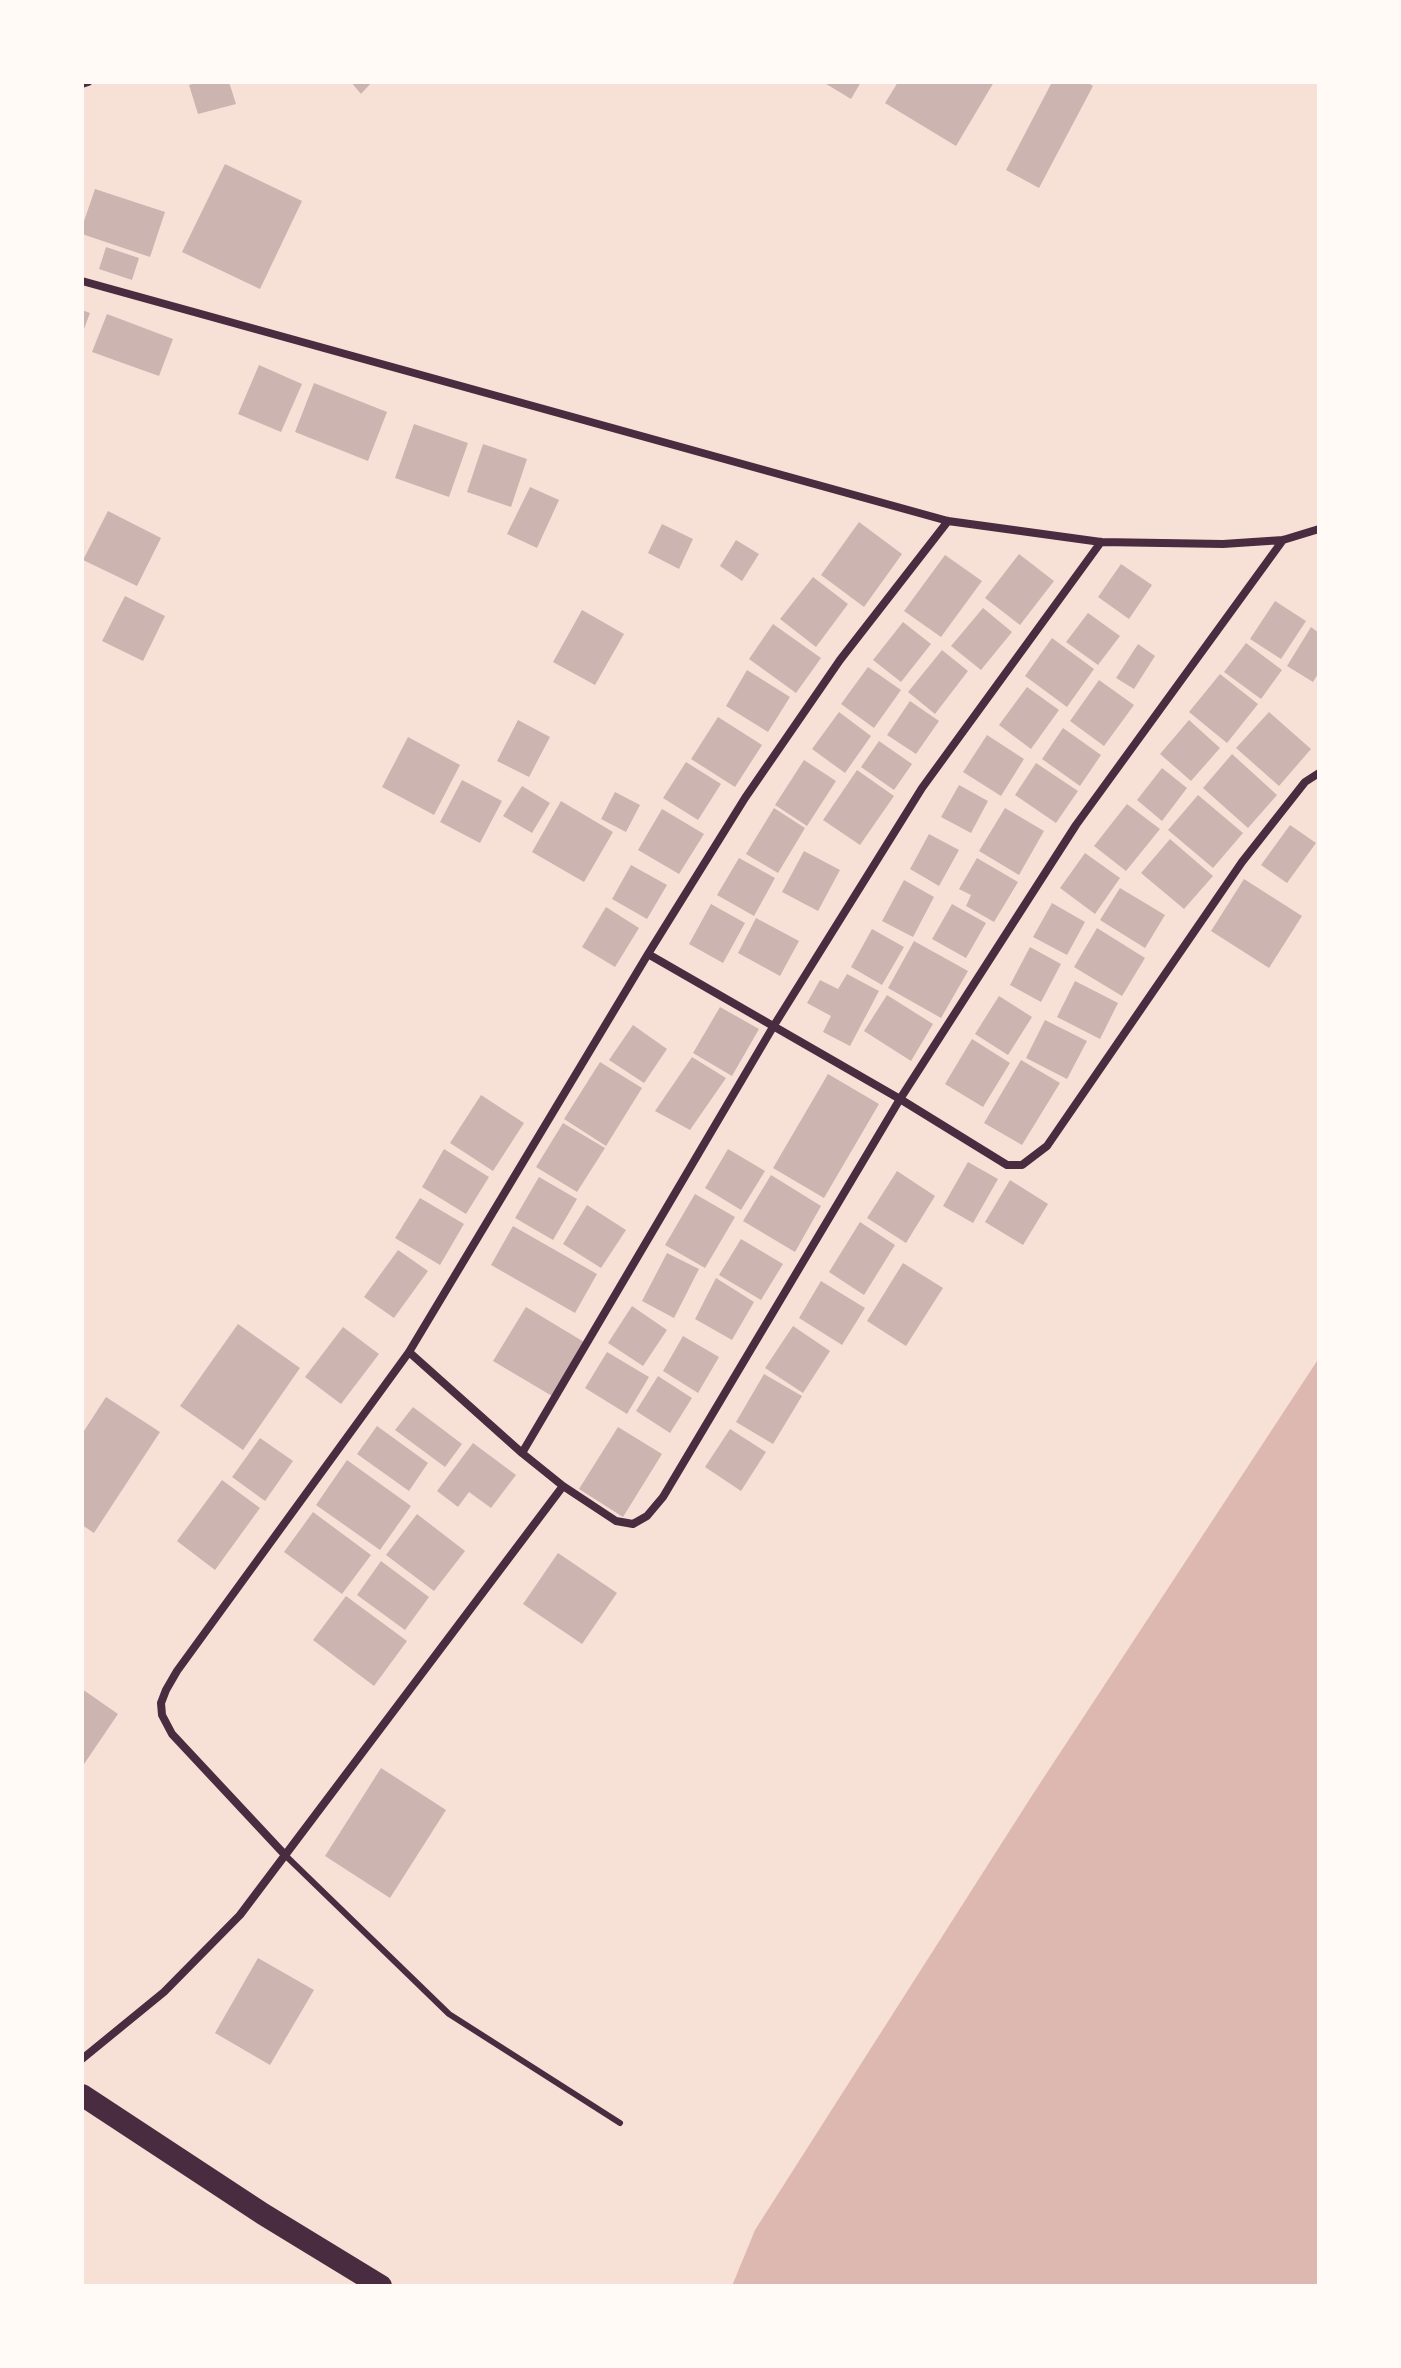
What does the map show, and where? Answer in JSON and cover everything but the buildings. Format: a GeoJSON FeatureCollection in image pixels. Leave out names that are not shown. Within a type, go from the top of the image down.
{"type":"FeatureCollection","features":[{"type":"Feature","properties":{"kind":"highway"},"geometry":{"type":"LineString","coordinates":[[82,2095],[263,2214],[381,2286]]}},
{"type":"Feature","properties":{"kind":"street"},"geometry":{"type":"LineString","coordinates":[[82,281],[948,521],[1101,542],[1223,544],[1283,540],[1319,529]]}},
{"type":"Feature","properties":{"kind":"street"},"geometry":{"type":"LineString","coordinates":[[286,1856],[172,1734],[162,1715],[161,1703],[177,1671],[409,1352],[745,798],[840,660],[948,521]]}},
{"type":"Feature","properties":{"kind":"street"},"geometry":{"type":"LineString","coordinates":[[409,1352],[563,1486],[616,1521],[633,1524],[647,1516],[663,1497],[900,1099],[1076,825],[1283,540]]}},
{"type":"Feature","properties":{"kind":"street"},"geometry":{"type":"LineString","coordinates":[[522,1453],[773,1027],[922,788],[1101,542]]}},
{"type":"Feature","properties":{"kind":"street"},"geometry":{"type":"LineString","coordinates":[[648,954],[900,1099],[1007,1165],[1022,1165],[1047,1146],[1242,862],[1305,782],[1319,773]]}},
{"type":"Feature","properties":{"kind":"street"},"geometry":{"type":"LineString","coordinates":[[82,2059],[164,1992],[240,1915],[563,1486]]}},
{"type":"Feature","properties":{"kind":"lane"},"geometry":{"type":"LineString","coordinates":[[286,1856],[449,2014],[620,2123]]}},
{"type":"Feature","properties":{"kind":"shaded area"},"geometry":{"type":"Polygon","coordinates":[[[1319,1358],[1319,2286],[732,2286],[755,2230],[1033,1794],[1319,1358]]]}}]}
